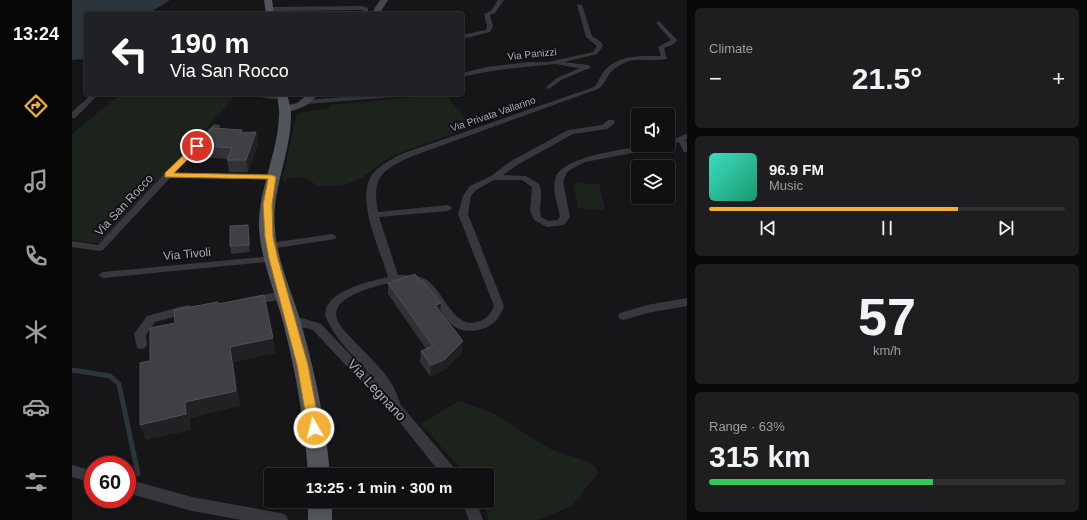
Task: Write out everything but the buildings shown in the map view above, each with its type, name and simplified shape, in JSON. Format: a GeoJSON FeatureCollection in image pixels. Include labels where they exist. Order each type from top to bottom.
{"type":"FeatureCollection","features":[{"type":"Feature","properties":{"kind":"main road"},"geometry":{"type":"LineString","coordinates":[[377,12],[384,0]]}},
{"type":"Feature","properties":{"kind":"main road"},"geometry":{"type":"LineString","coordinates":[[283,100],[297,107],[310,98]]}},
{"type":"Feature","properties":{"kind":"main road"},"geometry":{"type":"LineString","coordinates":[[283,100],[285,118],[282,142],[272,177],[268,205],[268,229],[272,252],[303,365],[312,416],[317,468]]}},
{"type":"Feature","properties":{"kind":"street"},"geometry":{"type":"LineString","coordinates":[[464,37],[488,31],[490,26],[487,14],[493,12],[501,0]]}},
{"type":"Feature","properties":{"kind":"street","name":"Via Panizzi"},"geometry":{"type":"LineString","coordinates":[[464,75],[487,69],[528,64],[548,64],[591,55],[600,48],[599,43],[589,37],[579,5]]}},
{"type":"Feature","properties":{"kind":"street"},"geometry":{"type":"LineString","coordinates":[[269,6],[365,8],[365,12]]}},
{"type":"Feature","properties":{"kind":"street","name":"Via Privata Vallarino"},"geometry":{"type":"LineString","coordinates":[[394,279],[374,215],[371,193],[373,178],[382,169],[399,159],[435,144],[591,90],[600,85],[607,72],[623,60],[633,58],[665,58],[661,47],[672,43],[674,40],[659,23]]}},
{"type":"Feature","properties":{"kind":"street"},"geometry":{"type":"LineString","coordinates":[[549,87],[559,79],[588,67],[566,65],[558,62]]}},
{"type":"Feature","properties":{"kind":"street"},"geometry":{"type":"LineString","coordinates":[[72,116],[94,96]]}},
{"type":"Feature","properties":{"kind":"street"},"geometry":{"type":"LineString","coordinates":[[264,96],[283,100]]}},
{"type":"Feature","properties":{"kind":"street"},"geometry":{"type":"LineString","coordinates":[[310,98],[359,96]]}},
{"type":"Feature","properties":{"kind":"street"},"geometry":{"type":"LineString","coordinates":[[394,405],[395,399],[389,388],[342,337],[332,322],[332,305],[349,293],[369,285],[394,279],[406,278],[421,281],[428,286],[456,322],[464,326],[481,326],[491,320],[497,314],[499,306],[497,296],[484,268],[463,214],[467,196],[473,188],[492,178],[514,163],[571,132],[604,127],[611,122]]}},
{"type":"Feature","properties":{"kind":"street","name":"Via San Rocco"},"geometry":{"type":"LineString","coordinates":[[72,244],[100,248],[168,175],[217,126]]}},
{"type":"Feature","properties":{"kind":"street"},"geometry":{"type":"LineString","coordinates":[[684,138],[687,150]]}},
{"type":"Feature","properties":{"kind":"street"},"geometry":{"type":"LineString","coordinates":[[492,178],[515,177],[530,181],[536,186],[537,192],[535,210],[537,218],[541,222],[554,224],[561,223],[565,217],[559,186],[559,178],[564,169],[571,164],[583,160],[631,151]]}},
{"type":"Feature","properties":{"kind":"street","name":"Via San Rocco"},"geometry":{"type":"LineString","coordinates":[[168,175],[272,177]]}},
{"type":"Feature","properties":{"kind":"street"},"geometry":{"type":"LineString","coordinates":[[374,215],[448,208]]}},
{"type":"Feature","properties":{"kind":"street","name":"Via Tivoli"},"geometry":{"type":"LineString","coordinates":[[103,275],[272,252],[332,237]]}},
{"type":"Feature","properties":{"kind":"street"},"geometry":{"type":"LineString","coordinates":[[244,302],[284,295]]}},
{"type":"Feature","properties":{"kind":"street"},"geometry":{"type":"LineString","coordinates":[[624,316],[648,309],[687,302]]}},
{"type":"Feature","properties":{"kind":"street"},"geometry":{"type":"LineString","coordinates":[[141,345],[140,334],[150,319],[181,310],[195,308]]}},
{"type":"Feature","properties":{"kind":"street","name":"Via Legnano"},"geometry":{"type":"LineString","coordinates":[[292,322],[302,322],[317,327],[385,399],[394,405],[445,468]]}},
{"type":"Feature","properties":{"kind":"street"},"geometry":{"type":"LineString","coordinates":[[72,471],[84,474]]}},
{"type":"Feature","properties":{"kind":"street"},"geometry":{"type":"LineString","coordinates":[[136,488],[192,504],[280,520]]}},
{"type":"Feature","properties":{"kind":"street"},"geometry":{"type":"LineString","coordinates":[[472,508],[476,520]]}},
{"type":"Feature","properties":{"kind":"shaded area"},"geometry":{"type":"Polygon","coordinates":[[[72,0],[170,0],[151,12],[84,12],[84,59],[72,60],[72,0]]]}},
{"type":"Feature","properties":{"kind":"shaded area"},"geometry":{"type":"Polygon","coordinates":[[[119,96],[235,96],[101,244],[72,240],[72,134],[119,96]]]}},
{"type":"Feature","properties":{"kind":"shaded area"},"geometry":{"type":"Polygon","coordinates":[[[424,96],[447,96],[470,124],[468,127],[470,128],[396,154],[353,182],[335,186],[315,186],[315,184],[302,177],[287,179],[286,182],[282,181],[296,116],[298,113],[330,108],[329,105],[424,96]]]}},
{"type":"Feature","properties":{"kind":"shaded area"},"geometry":{"type":"Polygon","coordinates":[[[573,183],[599,184],[605,210],[578,208],[573,183]]]}},
{"type":"Feature","properties":{"kind":"shaded area"},"geometry":{"type":"Polygon","coordinates":[[[459,401],[493,413],[550,449],[586,461],[596,467],[598,473],[572,506],[537,520],[489,520],[485,508],[494,508],[494,468],[460,468],[421,424],[459,401]]]}},
{"type":"Feature","properties":{"kind":"waterway"},"geometry":{"type":"LineString","coordinates":[[72,370],[110,376],[119,384],[138,474]]}},
{"type":"Feature","properties":{"kind":"route"},"geometry":{"type":"LineString","coordinates":[[197,146],[168,175],[272,177],[268,205],[269,237],[273,259],[282,286],[303,365],[314,428]]}}]}
